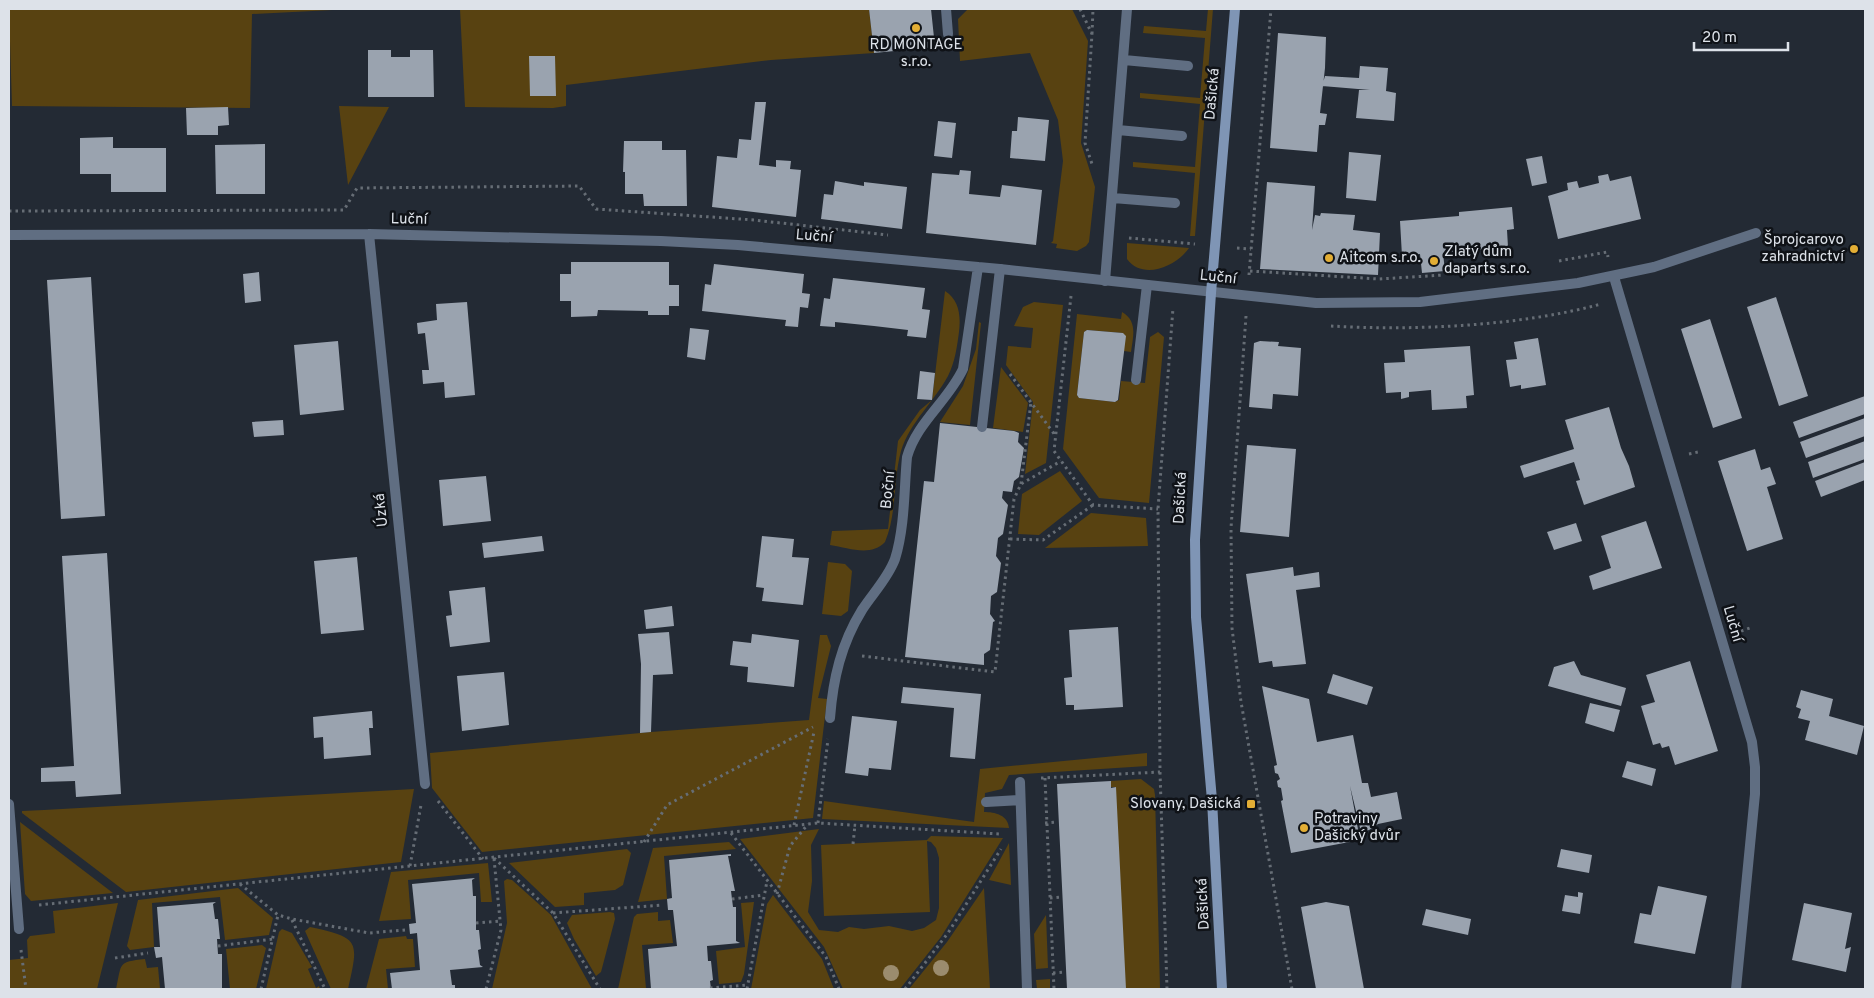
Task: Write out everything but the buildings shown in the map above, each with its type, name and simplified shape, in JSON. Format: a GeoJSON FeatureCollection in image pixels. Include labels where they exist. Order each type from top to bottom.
{"type":"FeatureCollection","features":[{"type":"Feature","properties":{"kind":"main road","name":"Dašická"},"geometry":{"type":"LineString","coordinates":[[1222,989],[1217,866],[1196,617],[1195,578],[1198,468],[1235,9]]}},
{"type":"Feature","properties":{"kind":"street"},"geometry":{"type":"LineString","coordinates":[[946,9],[948,34]]}},
{"type":"Feature","properties":{"kind":"street"},"geometry":{"type":"LineString","coordinates":[[1105,281],[1127,9]]}},
{"type":"Feature","properties":{"kind":"street"},"geometry":{"type":"LineString","coordinates":[[1124,60],[1188,66]]}},
{"type":"Feature","properties":{"kind":"street"},"geometry":{"type":"LineString","coordinates":[[1118,130],[1182,136]]}},
{"type":"Feature","properties":{"kind":"street"},"geometry":{"type":"LineString","coordinates":[[1113,198],[1176,203]]}},
{"type":"Feature","properties":{"kind":"street","name":"Luční"},"geometry":{"type":"LineString","coordinates":[[9,235],[370,234],[690,243],[1000,269],[1316,303],[1420,302],[1578,284],[1654,267],[1756,233]]}},
{"type":"Feature","properties":{"kind":"street","name":"Úzká"},"geometry":{"type":"LineString","coordinates":[[370,234],[425,784]]}},
{"type":"Feature","properties":{"kind":"street","name":"Boční"},"geometry":{"type":"LineString","coordinates":[[830,718],[833,682],[841,654],[862,611],[894,560],[898,546],[907,457],[911,443],[920,428],[958,380],[963,369],[978,267]]}},
{"type":"Feature","properties":{"kind":"street"},"geometry":{"type":"LineString","coordinates":[[982,427],[1000,269]]}},
{"type":"Feature","properties":{"kind":"street","name":"Luční"},"geometry":{"type":"LineString","coordinates":[[1614,277],[1752,742],[1755,767],[1755,794],[1736,989]]}},
{"type":"Feature","properties":{"kind":"street"},"geometry":{"type":"LineString","coordinates":[[1136,380],[1147,285]]}},
{"type":"Feature","properties":{"kind":"street"},"geometry":{"type":"LineString","coordinates":[[1020,782],[1027,989]]}},
{"type":"Feature","properties":{"kind":"street"},"geometry":{"type":"LineString","coordinates":[[986,802],[1020,800]]}},
{"type":"Feature","properties":{"kind":"street"},"geometry":{"type":"LineString","coordinates":[[9,804],[19,929]]}},
{"type":"Feature","properties":{"kind":"path"},"geometry":{"type":"LineString","coordinates":[[1080,9],[1092,34]]}},
{"type":"Feature","properties":{"kind":"path"},"geometry":{"type":"LineString","coordinates":[[1093,9],[1085,143],[1094,168]]}},
{"type":"Feature","properties":{"kind":"path"},"geometry":{"type":"LineString","coordinates":[[1271,9],[1231,528],[1232,628],[1240,694],[1292,989]]}},
{"type":"Feature","properties":{"kind":"path"},"geometry":{"type":"LineString","coordinates":[[9,211],[344,210],[357,188],[579,186],[596,209],[754,220],[890,235]]}},
{"type":"Feature","properties":{"kind":"path"},"geometry":{"type":"LineString","coordinates":[[1110,236],[1251,249]]}},
{"type":"Feature","properties":{"kind":"path"},"geometry":{"type":"LineString","coordinates":[[1556,262],[1607,252],[1614,277]]}},
{"type":"Feature","properties":{"kind":"path"},"geometry":{"type":"LineString","coordinates":[[1250,271],[1379,279],[1445,275]]}},
{"type":"Feature","properties":{"kind":"path"},"geometry":{"type":"LineString","coordinates":[[1073,277],[1054,451],[1093,505]]}},
{"type":"Feature","properties":{"kind":"path"},"geometry":{"type":"LineString","coordinates":[[1167,989],[1160,772],[1158,508],[1174,288]]}},
{"type":"Feature","properties":{"kind":"path"},"geometry":{"type":"LineString","coordinates":[[1008,372],[1055,435]]}},
{"type":"Feature","properties":{"kind":"path"},"geometry":{"type":"LineString","coordinates":[[841,654],[995,672],[1014,499],[1021,484],[1031,401]]}},
{"type":"Feature","properties":{"kind":"path"},"geometry":{"type":"LineString","coordinates":[[1021,484],[1062,461]]}},
{"type":"Feature","properties":{"kind":"path"},"geometry":{"type":"LineString","coordinates":[[1009,539],[1043,540],[1093,505],[1158,508]]}},
{"type":"Feature","properties":{"kind":"path"},"geometry":{"type":"LineString","coordinates":[[818,823],[830,718]]}},
{"type":"Feature","properties":{"kind":"path"},"geometry":{"type":"LineString","coordinates":[[644,842],[667,805],[815,726],[794,825]]}},
{"type":"Feature","properties":{"kind":"path"},"geometry":{"type":"LineString","coordinates":[[1036,778],[1160,772]]}},
{"type":"Feature","properties":{"kind":"path"},"geometry":{"type":"LineString","coordinates":[[1045,778],[1054,989]]}},
{"type":"Feature","properties":{"kind":"path"},"geometry":{"type":"LineString","coordinates":[[425,784],[483,859]]}},
{"type":"Feature","properties":{"kind":"path"},"geometry":{"type":"LineString","coordinates":[[410,866],[425,784]]}},
{"type":"Feature","properties":{"kind":"path"},"geometry":{"type":"LineString","coordinates":[[16,907],[818,823],[1021,834]]}},
{"type":"Feature","properties":{"kind":"path"},"geometry":{"type":"LineString","coordinates":[[777,894],[790,846],[809,824]]}},
{"type":"Feature","properties":{"kind":"path"},"geometry":{"type":"LineString","coordinates":[[853,844],[855,825]]}},
{"type":"Feature","properties":{"kind":"path"},"geometry":{"type":"LineString","coordinates":[[731,833],[826,957],[839,989]]}},
{"type":"Feature","properties":{"kind":"path"},"geometry":{"type":"LineString","coordinates":[[905,989],[948,933],[1010,834]]}},
{"type":"Feature","properties":{"kind":"path"},"geometry":{"type":"LineString","coordinates":[[494,858],[554,913],[600,989]]}},
{"type":"Feature","properties":{"kind":"path"},"geometry":{"type":"LineString","coordinates":[[486,989],[501,930],[494,858]]}},
{"type":"Feature","properties":{"kind":"path"},"geometry":{"type":"LineString","coordinates":[[710,988],[747,987],[767,880]]}},
{"type":"Feature","properties":{"kind":"path"},"geometry":{"type":"LineString","coordinates":[[240,884],[278,915],[292,919],[369,933],[406,930]]}},
{"type":"Feature","properties":{"kind":"path"},"geometry":{"type":"LineString","coordinates":[[732,899],[764,895]]}},
{"type":"Feature","properties":{"kind":"path"},"geometry":{"type":"LineString","coordinates":[[1050,898],[1061,897]]}},
{"type":"Feature","properties":{"kind":"path"},"geometry":{"type":"LineString","coordinates":[[554,913],[662,905]]}},
{"type":"Feature","properties":{"kind":"path"},"geometry":{"type":"LineString","coordinates":[[261,989],[278,915]]}},
{"type":"Feature","properties":{"kind":"path"},"geometry":{"type":"LineString","coordinates":[[292,919],[325,989]]}},
{"type":"Feature","properties":{"kind":"path"},"geometry":{"type":"LineString","coordinates":[[476,923],[500,921]]}},
{"type":"Feature","properties":{"kind":"path"},"geometry":{"type":"LineString","coordinates":[[19,929],[26,989]]}},
{"type":"Feature","properties":{"kind":"path"},"geometry":{"type":"LineString","coordinates":[[218,946],[272,939]]}},
{"type":"Feature","properties":{"kind":"path"},"geometry":{"type":"LineString","coordinates":[[116,958],[148,953]]}},
{"type":"Feature","properties":{"kind":"shaded area"},"geometry":{"type":"Polygon","coordinates":[[[9,9],[352,9],[252,14],[250,108],[12,106],[9,9]]]}},
{"type":"Feature","properties":{"kind":"shaded area"},"geometry":{"type":"Polygon","coordinates":[[[460,9],[869,9],[874,53],[771,60],[566,85],[566,106],[553,108],[465,107],[460,9]]]}},
{"type":"Feature","properties":{"kind":"shaded area"},"geometry":{"type":"Polygon","coordinates":[[[968,9],[1072,9],[1088,41],[1081,143],[1095,187],[1089,242],[1077,251],[1056,248],[1057,244],[1051,243],[1053,241],[1063,161],[1058,120],[1030,53],[960,61],[958,19],[968,9]]]}},
{"type":"Feature","properties":{"kind":"shaded area"},"geometry":{"type":"Polygon","coordinates":[[[1208,9],[1213,9],[1195,236],[1190,236],[1195,173],[1133,167],[1133,162],[1195,167],[1200,104],[1140,98],[1140,93],[1200,98],[1205,38],[1143,33],[1144,26],[1206,31],[1208,9]]]}},
{"type":"Feature","properties":{"kind":"shaded area"},"geometry":{"type":"Polygon","coordinates":[[[339,106],[389,107],[348,185],[339,106]]]}},
{"type":"Feature","properties":{"kind":"shaded area"},"geometry":{"type":"Polygon","coordinates":[[[1127,243],[1189,248],[1184,255],[1168,265],[1160,269],[1150,270],[1134,266],[1127,259],[1127,243]]]}},
{"type":"Feature","properties":{"kind":"shaded area"},"geometry":{"type":"Polygon","coordinates":[[[945,291],[950,295],[958,308],[959,332],[950,371],[932,400],[945,291]]]}},
{"type":"Feature","properties":{"kind":"shaded area"},"geometry":{"type":"Polygon","coordinates":[[[1034,302],[1063,305],[1046,463],[1025,474],[1033,402],[1006,365],[1008,346],[1031,348],[1033,328],[1014,326],[1023,307],[1034,302]]]}},
{"type":"Feature","properties":{"kind":"shaded area"},"geometry":{"type":"Polygon","coordinates":[[[1122,312],[1127,316],[1132,325],[1131,352],[1124,351],[1123,333],[1087,330],[1084,332],[1077,395],[1079,398],[1115,402],[1119,400],[1121,381],[1145,383],[1150,337],[1158,332],[1164,337],[1149,503],[1099,498],[1063,449],[1077,314],[1121,319],[1122,312]]]}},
{"type":"Feature","properties":{"kind":"shaded area"},"geometry":{"type":"Polygon","coordinates":[[[979,322],[981,323],[970,425],[940,422],[963,386],[976,349],[979,322]]]}},
{"type":"Feature","properties":{"kind":"shaded area"},"geometry":{"type":"Polygon","coordinates":[[[1001,367],[1028,403],[1023,432],[993,428],[1001,367]]]}},
{"type":"Feature","properties":{"kind":"shaded area"},"geometry":{"type":"Polygon","coordinates":[[[932,400],[916,421],[901,451],[893,509],[885,542],[879,547],[866,550],[830,545],[832,531],[888,529],[898,441],[920,410],[932,400]]]}},
{"type":"Feature","properties":{"kind":"shaded area"},"geometry":{"type":"Polygon","coordinates":[[[1060,471],[1082,501],[1039,535],[1018,534],[1022,494],[1060,471]]]}},
{"type":"Feature","properties":{"kind":"shaded area"},"geometry":{"type":"Polygon","coordinates":[[[1091,513],[1146,518],[1148,546],[1045,548],[1091,513]]]}},
{"type":"Feature","properties":{"kind":"shaded area"},"geometry":{"type":"Polygon","coordinates":[[[828,562],[845,564],[852,571],[848,611],[841,616],[822,614],[828,562]]]}},
{"type":"Feature","properties":{"kind":"shaded area"},"geometry":{"type":"Polygon","coordinates":[[[820,635],[827,635],[831,646],[818,698],[827,699],[813,818],[482,852],[432,788],[430,753],[651,732],[809,720],[820,635]]]}},
{"type":"Feature","properties":{"kind":"shaded area"},"geometry":{"type":"Polygon","coordinates":[[[1147,753],[1147,766],[1009,775],[1002,789],[985,793],[984,812],[1004,817],[1009,828],[822,819],[824,801],[974,822],[980,769],[1147,753]]]}},
{"type":"Feature","properties":{"kind":"shaded area"},"geometry":{"type":"Polygon","coordinates":[[[1141,779],[1154,789],[1155,795],[1160,989],[1125,989],[1115,787],[1110,787],[1110,781],[1141,779]]]}},
{"type":"Feature","properties":{"kind":"shaded area"},"geometry":{"type":"Polygon","coordinates":[[[414,789],[401,862],[126,892],[22,813],[22,811],[414,789]]]}},
{"type":"Feature","properties":{"kind":"shaded area"},"geometry":{"type":"Polygon","coordinates":[[[20,822],[113,893],[31,901],[25,894],[20,822]]]}},
{"type":"Feature","properties":{"kind":"shaded area"},"geometry":{"type":"Polygon","coordinates":[[[819,829],[811,845],[812,881],[808,912],[819,930],[838,932],[849,927],[864,929],[889,926],[912,931],[924,928],[936,920],[939,908],[939,858],[936,848],[931,842],[927,841],[930,912],[824,916],[821,845],[927,840],[931,836],[1003,838],[941,937],[900,989],[843,989],[824,947],[740,839],[819,829]]]}},
{"type":"Feature","properties":{"kind":"shaded area"},"geometry":{"type":"Polygon","coordinates":[[[729,842],[736,849],[664,856],[667,899],[638,902],[653,848],[729,842]]]}},
{"type":"Feature","properties":{"kind":"shaded area"},"geometry":{"type":"Polygon","coordinates":[[[1009,843],[1011,885],[989,880],[1009,843]]]}},
{"type":"Feature","properties":{"kind":"shaded area"},"geometry":{"type":"Polygon","coordinates":[[[627,849],[631,853],[623,885],[615,890],[584,893],[584,905],[555,907],[509,863],[627,849]]]}},
{"type":"Feature","properties":{"kind":"shaded area"},"geometry":{"type":"Polygon","coordinates":[[[488,863],[492,902],[481,902],[479,873],[408,880],[411,919],[379,921],[391,872],[488,863]]]}},
{"type":"Feature","properties":{"kind":"shaded area"},"geometry":{"type":"Polygon","coordinates":[[[507,879],[512,880],[551,915],[592,989],[492,989],[507,923],[504,881],[507,879]]]}},
{"type":"Feature","properties":{"kind":"shaded area"},"geometry":{"type":"Polygon","coordinates":[[[238,888],[273,918],[269,935],[225,940],[220,897],[152,903],[154,947],[130,950],[127,946],[138,900],[238,888]]]}},
{"type":"Feature","properties":{"kind":"shaded area"},"geometry":{"type":"Polygon","coordinates":[[[984,888],[990,989],[909,989],[947,942],[984,888]]]}},
{"type":"Feature","properties":{"kind":"shaded area"},"geometry":{"type":"Polygon","coordinates":[[[773,895],[822,959],[834,989],[751,989],[767,904],[773,895]]]}},
{"type":"Feature","properties":{"kind":"shaded area"},"geometry":{"type":"Polygon","coordinates":[[[754,902],[744,974],[741,982],[719,984],[716,951],[745,947],[741,903],[754,902]]]}},
{"type":"Feature","properties":{"kind":"shaded area"},"geometry":{"type":"Polygon","coordinates":[[[118,903],[97,989],[9,989],[9,960],[28,958],[27,940],[30,936],[55,933],[53,911],[118,903]]]}},
{"type":"Feature","properties":{"kind":"shaded area"},"geometry":{"type":"Polygon","coordinates":[[[658,912],[658,921],[670,920],[673,943],[642,945],[646,988],[618,989],[634,917],[637,914],[658,912]]]}},
{"type":"Feature","properties":{"kind":"shaded area"},"geometry":{"type":"Polygon","coordinates":[[[614,913],[615,919],[601,972],[596,976],[574,939],[567,923],[572,915],[614,913]]]}},
{"type":"Feature","properties":{"kind":"shaded area"},"geometry":{"type":"Polygon","coordinates":[[[1046,915],[1048,968],[1036,969],[1034,934],[1046,915]]]}},
{"type":"Feature","properties":{"kind":"shaded area"},"geometry":{"type":"Polygon","coordinates":[[[310,927],[339,934],[352,944],[354,960],[348,989],[331,989],[305,931],[310,927]]]}},
{"type":"Feature","properties":{"kind":"shaded area"},"geometry":{"type":"Polygon","coordinates":[[[282,929],[292,933],[312,967],[308,969],[316,988],[319,986],[320,989],[266,989],[279,932],[282,929]]]}},
{"type":"Feature","properties":{"kind":"shaded area"},"geometry":{"type":"Polygon","coordinates":[[[406,936],[407,939],[413,939],[415,967],[386,969],[388,989],[366,989],[379,939],[406,936]]]}},
{"type":"Feature","properties":{"kind":"shaded area"},"geometry":{"type":"Polygon","coordinates":[[[262,945],[266,948],[256,989],[230,989],[226,949],[262,945]]]}},
{"type":"Feature","properties":{"kind":"shaded area"},"geometry":{"type":"Polygon","coordinates":[[[145,959],[147,968],[158,967],[160,989],[116,989],[122,965],[130,961],[145,959]]]}},
{"type":"Feature","properties":{"kind":"shaded area"},"geometry":{"type":"Polygon","coordinates":[[[1050,979],[1050,989],[1037,989],[1036,980],[1050,979]]]}},
{"type":"Feature","properties":{"kind":"place","name":"RD MONTAGE s.r.o."},"geometry":{"type":"Point","coordinates":[916,28]}},
{"type":"Feature","properties":{"kind":"place","name":"Šprojcarovo zahradnictví"},"geometry":{"type":"Point","coordinates":[1854,249]}},
{"type":"Feature","properties":{"kind":"place","name":"Aitcom s.r.o."},"geometry":{"type":"Point","coordinates":[1329,258]}},
{"type":"Feature","properties":{"kind":"place","name":"Zlatý dům daparts s.r.o."},"geometry":{"type":"Point","coordinates":[1434,261]}},
{"type":"Feature","properties":{"kind":"place","name":"Slovany, Dašická"},"geometry":{"type":"Point","coordinates":[1251,804]}},
{"type":"Feature","properties":{"kind":"place","name":"Potraviny Dašický dvůr"},"geometry":{"type":"Point","coordinates":[1304,828]}}]}
